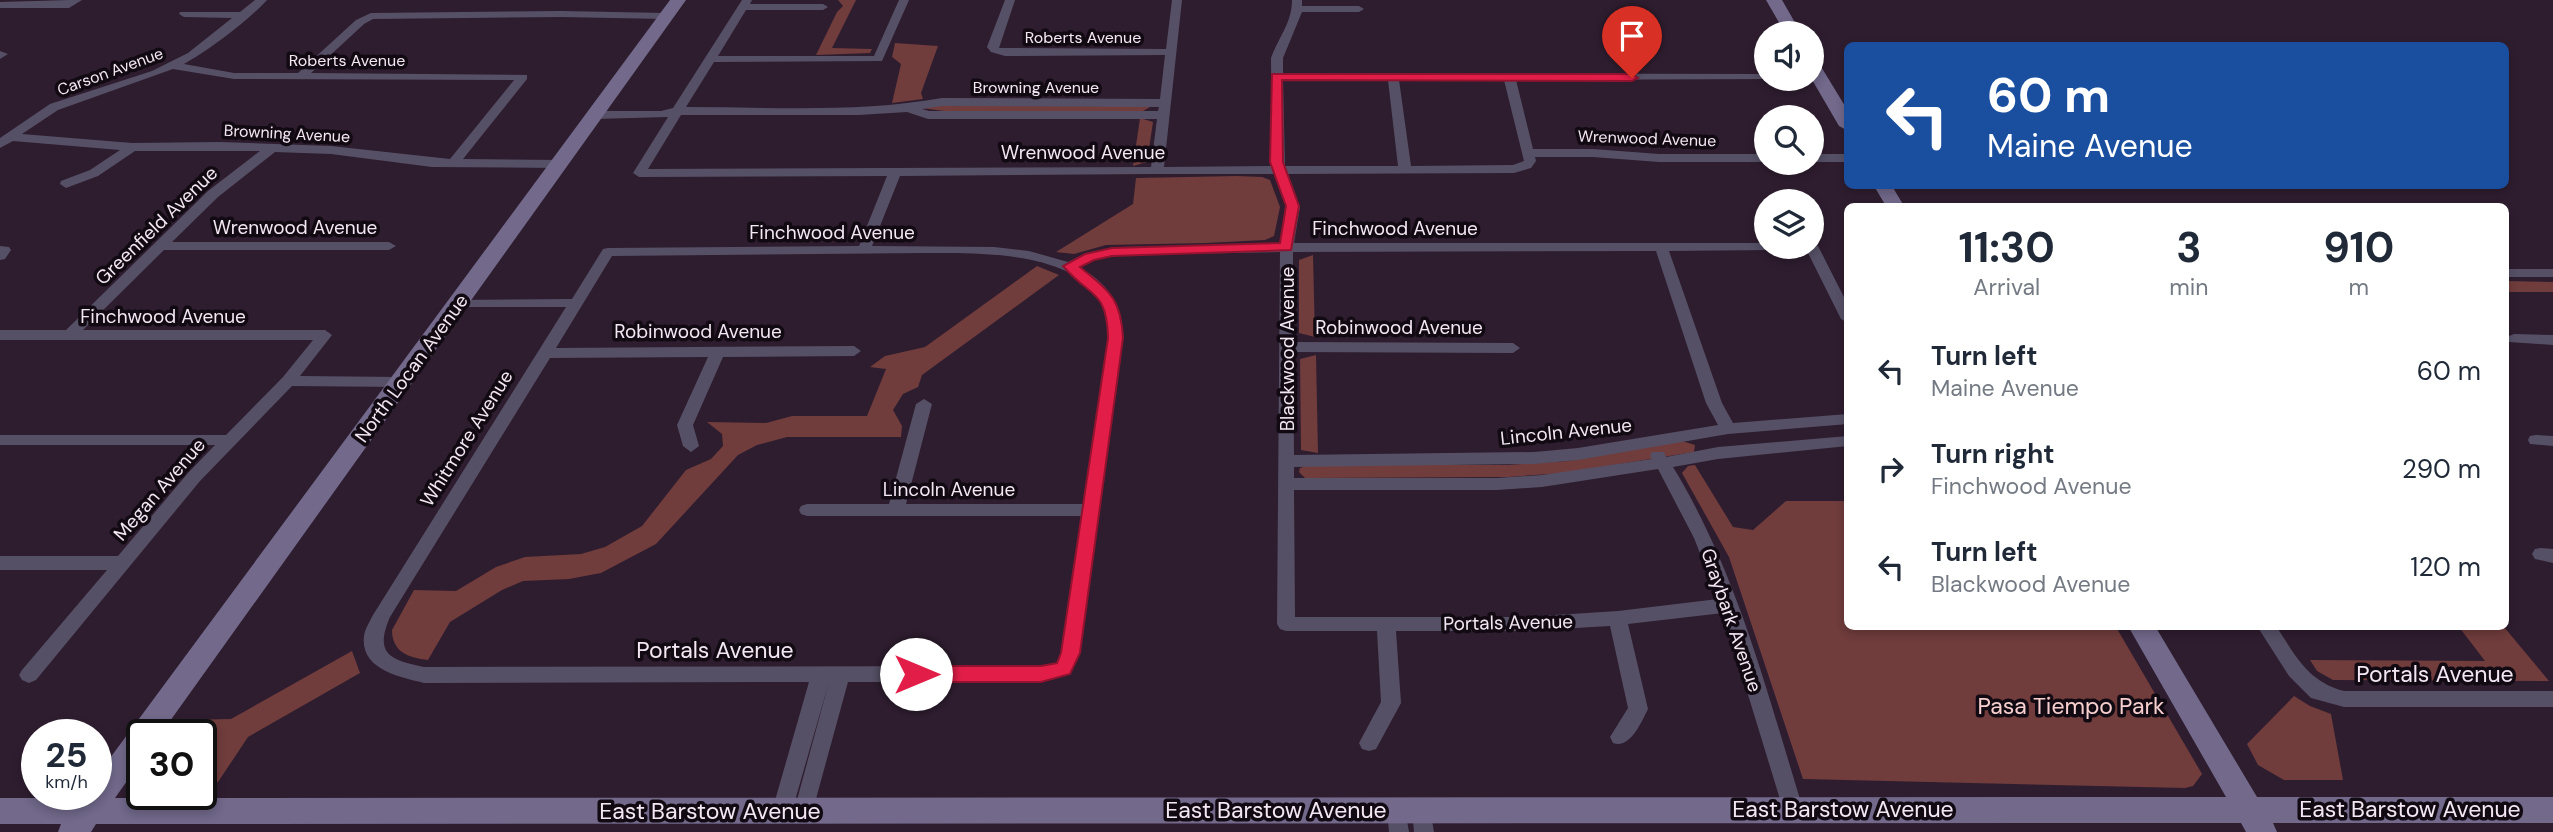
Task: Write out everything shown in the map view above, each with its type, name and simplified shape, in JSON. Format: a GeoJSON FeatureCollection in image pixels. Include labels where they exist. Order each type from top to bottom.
{"type":"FeatureCollection","features":[{"type":"Feature","properties":{"kind":"street","name":"Carson Avenue"},"geometry":{"type":"LineString","coordinates":[[0,144],[54,107],[99,84],[172,65],[209,44],[262,0]]}},
{"type":"Feature","properties":{"kind":"street"},"geometry":{"type":"LineString","coordinates":[[578,14],[590,0]]}},
{"type":"Feature","properties":{"kind":"street"},"geometry":{"type":"LineString","coordinates":[[710,59],[878,59],[904,0]]}},
{"type":"Feature","properties":{"kind":"street","name":"Roberts Avenue"},"geometry":{"type":"LineString","coordinates":[[1010,0],[993,47],[995,50],[1005,53],[1170,52]]}},
{"type":"Feature","properties":{"kind":"street"},"geometry":{"type":"LineString","coordinates":[[1157,172],[1177,0]]}},
{"type":"Feature","properties":{"kind":"street"},"geometry":{"type":"LineString","coordinates":[[1773,0],[1786,21]]}},
{"type":"Feature","properties":{"kind":"street"},"geometry":{"type":"LineString","coordinates":[[0,5],[73,3]]}},
{"type":"Feature","properties":{"kind":"street"},"geometry":{"type":"LineString","coordinates":[[677,111],[745,3],[823,7]]}},
{"type":"Feature","properties":{"kind":"street"},"geometry":{"type":"LineString","coordinates":[[1298,5],[1359,9]]}},
{"type":"Feature","properties":{"kind":"street","name":"Blackwood Avenue"},"geometry":{"type":"LineString","coordinates":[[1286,624],[1286,247],[1293,206],[1276,156],[1276,76],[1279,50],[1297,17],[1298,5]]}},
{"type":"Feature","properties":{"kind":"street"},"geometry":{"type":"LineString","coordinates":[[302,75],[360,22],[371,16],[578,14],[672,8]]}},
{"type":"Feature","properties":{"kind":"street","name":"North Locan Avenue"},"geometry":{"type":"LineString","coordinates":[[155,719],[672,8]]}},
{"type":"Feature","properties":{"kind":"street"},"geometry":{"type":"LineString","coordinates":[[184,15],[245,15]]}},
{"type":"Feature","properties":{"kind":"street","name":"Roberts Avenue"},"geometry":{"type":"LineString","coordinates":[[172,65],[234,76],[523,77],[453,164]]}},
{"type":"Feature","properties":{"kind":"street"},"geometry":{"type":"LineString","coordinates":[[1509,75],[1527,159]]}},
{"type":"Feature","properties":{"kind":"street"},"geometry":{"type":"LineString","coordinates":[[1276,76],[1754,77]]}},
{"type":"Feature","properties":{"kind":"street"},"geometry":{"type":"LineString","coordinates":[[1393,76],[1405,169]]}},
{"type":"Feature","properties":{"kind":"street"},"geometry":{"type":"LineString","coordinates":[[1824,88],[1844,120]]}},
{"type":"Feature","properties":{"kind":"street","name":"Browning Avenue"},"geometry":{"type":"LineString","coordinates":[[597,111],[661,115],[677,111],[908,108],[928,115],[1164,109]]}},
{"type":"Feature","properties":{"kind":"street","name":"Wrenwood Avenue"},"geometry":{"type":"LineString","coordinates":[[677,111],[639,173],[1514,169],[1527,159],[1593,153],[1659,159],[1754,158]]}},
{"type":"Feature","properties":{"kind":"street","name":"Browning Avenue"},"geometry":{"type":"LineString","coordinates":[[12,137],[132,148],[331,150],[453,164],[559,164]]}},
{"type":"Feature","properties":{"kind":"street"},"geometry":{"type":"LineString","coordinates":[[66,184],[94,173],[132,148]]}},
{"type":"Feature","properties":{"kind":"street","name":"Greenfield Avenue"},"geometry":{"type":"LineString","coordinates":[[70,335],[213,194],[273,148]]}},
{"type":"Feature","properties":{"kind":"street"},"geometry":{"type":"LineString","coordinates":[[1824,158],[1844,158]]}},
{"type":"Feature","properties":{"kind":"street"},"geometry":{"type":"LineString","coordinates":[[864,250],[895,172]]}},
{"type":"Feature","properties":{"kind":"street","name":"Wrenwood Avenue"},"geometry":{"type":"LineString","coordinates":[[159,246],[389,246]]}},
{"type":"Feature","properties":{"kind":"street","name":"Finchwood Avenue"},"geometry":{"type":"LineString","coordinates":[[608,252],[997,252],[1041,257],[1070,266],[1090,257],[1112,252],[1286,247],[1754,247]]}},
{"type":"Feature","properties":{"kind":"street"},"geometry":{"type":"LineString","coordinates":[[1661,247],[1714,403],[1728,429]]}},
{"type":"Feature","properties":{"kind":"street","name":"Whitmore Avenue"},"geometry":{"type":"LineString","coordinates":[[374,651],[373,635],[382,615],[608,252]]}},
{"type":"Feature","properties":{"kind":"street"},"geometry":{"type":"LineString","coordinates":[[1818,259],[1844,311]]}},
{"type":"Feature","properties":{"kind":"street"},"geometry":{"type":"LineString","coordinates":[[1070,266],[1107,297],[1115,317],[1115,338],[1090,510]]}},
{"type":"Feature","properties":{"kind":"street"},"geometry":{"type":"LineString","coordinates":[[2509,273],[2553,273]]}},
{"type":"Feature","properties":{"kind":"street"},"geometry":{"type":"LineString","coordinates":[[461,299],[578,299]]}},
{"type":"Feature","properties":{"kind":"street","name":"Finchwood Avenue"},"geometry":{"type":"LineString","coordinates":[[0,335],[325,335]]}},
{"type":"Feature","properties":{"kind":"street","name":"Megan Avenue"},"geometry":{"type":"LineString","coordinates":[[29,675],[229,440],[288,381],[325,335]]}},
{"type":"Feature","properties":{"kind":"street"},"geometry":{"type":"LineString","coordinates":[[2514,339],[2553,340]]}},
{"type":"Feature","properties":{"kind":"street","name":"Robinwood Avenue"},"geometry":{"type":"LineString","coordinates":[[1285,347],[1513,348]]}},
{"type":"Feature","properties":{"kind":"street","name":"Robinwood Avenue"},"geometry":{"type":"LineString","coordinates":[[543,353],[854,351]]}},
{"type":"Feature","properties":{"kind":"street"},"geometry":{"type":"LineString","coordinates":[[691,446],[685,425],[718,352]]}},
{"type":"Feature","properties":{"kind":"street"},"geometry":{"type":"LineString","coordinates":[[288,381],[400,382]]}},
{"type":"Feature","properties":{"kind":"street"},"geometry":{"type":"LineString","coordinates":[[896,510],[924,404]]}},
{"type":"Feature","properties":{"kind":"street","name":"Lincoln Avenue"},"geometry":{"type":"LineString","coordinates":[[1288,461],[1534,458],[1578,454],[1728,429],[1844,419]]}},
{"type":"Feature","properties":{"kind":"street"},"geometry":{"type":"LineString","coordinates":[[0,440],[229,440]]}},
{"type":"Feature","properties":{"kind":"street"},"geometry":{"type":"LineString","coordinates":[[1288,484],[1519,482],[1576,478],[1759,448],[1844,441]]}},
{"type":"Feature","properties":{"kind":"street","name":"Graybark Avenue"},"geometry":{"type":"LineString","coordinates":[[1648,442],[1702,534],[1729,605],[1793,809]]}},
{"type":"Feature","properties":{"kind":"street","name":"Lincoln Avenue"},"geometry":{"type":"LineString","coordinates":[[807,510],[1090,510]]}},
{"type":"Feature","properties":{"kind":"street","name":"Portals Avenue"},"geometry":{"type":"LineString","coordinates":[[374,651],[392,668],[424,674],[1041,674],[1063,669],[1071,653],[1090,510]]}},
{"type":"Feature","properties":{"kind":"street"},"geometry":{"type":"LineString","coordinates":[[0,563],[123,563]]}},
{"type":"Feature","properties":{"kind":"street","name":"Portals Avenue"},"geometry":{"type":"LineString","coordinates":[[1286,624],[1522,624],[1618,618],[1729,605]]}},
{"type":"Feature","properties":{"kind":"street"},"geometry":{"type":"LineString","coordinates":[[1618,618],[1638,709],[1620,737]]}},
{"type":"Feature","properties":{"kind":"street"},"geometry":{"type":"LineString","coordinates":[[1369,744],[1391,703],[1386,624]]}},
{"type":"Feature","properties":{"kind":"street"},"geometry":{"type":"LineString","coordinates":[[2143,630],[2255,820]]}},
{"type":"Feature","properties":{"kind":"street","name":"Portals Avenue"},"geometry":{"type":"LineString","coordinates":[[2269,630],[2296,671],[2318,692],[2344,699],[2553,699]]}},
{"type":"Feature","properties":{"kind":"street"},"geometry":{"type":"LineString","coordinates":[[793,811],[831,674]]}},
{"type":"Feature","properties":{"kind":"street","name":"North Locan Avenue"},"geometry":{"type":"LineString","coordinates":[[80,822],[126,759]]}},
{"type":"Feature","properties":{"kind":"street","name":"East Barstow Avenue"},"geometry":{"type":"LineString","coordinates":[[0,811],[80,822],[793,811],[1411,821],[1793,809],[2255,820],[2553,810]]}},
{"type":"Feature","properties":{"kind":"green space"},"geometry":{"type":"Polygon","coordinates":[[[838,0],[856,0],[832,48],[872,49],[870,53],[816,55],[837,12],[843,6],[838,0]]]}},
{"type":"Feature","properties":{"kind":"green space"},"geometry":{"type":"Polygon","coordinates":[[[895,43],[938,46],[921,93],[923,99],[892,103],[901,64],[892,57],[895,43]]]}},
{"type":"Feature","properties":{"kind":"green space"},"geometry":{"type":"Polygon","coordinates":[[[933,105],[1150,107],[1143,111],[944,111],[921,108],[933,105]]]}},
{"type":"Feature","properties":{"kind":"green space"},"geometry":{"type":"Polygon","coordinates":[[[1140,118],[1153,122],[1147,162],[1133,166],[1140,118]]]}},
{"type":"Feature","properties":{"kind":"green space"},"geometry":{"type":"Polygon","coordinates":[[[1237,176],[1270,180],[1280,207],[1274,236],[1265,240],[1106,245],[1074,254],[1056,252],[1133,204],[1136,178],[1237,176]]]}},
{"type":"Feature","properties":{"kind":"green space"},"geometry":{"type":"Polygon","coordinates":[[[1313,255],[1315,337],[1299,333],[1299,260],[1313,255]]]}},
{"type":"Feature","properties":{"kind":"green space"},"geometry":{"type":"Polygon","coordinates":[[[1037,266],[1059,275],[922,375],[918,387],[903,394],[893,410],[902,426],[901,437],[787,437],[757,445],[738,455],[656,544],[601,573],[569,579],[523,581],[502,590],[450,622],[428,660],[414,658],[398,649],[395,644],[392,630],[414,590],[456,591],[496,567],[525,557],[581,554],[605,547],[642,526],[686,470],[711,459],[723,446],[722,434],[707,422],[766,423],[792,416],[867,416],[886,369],[870,367],[885,356],[925,347],[1037,266]]]}},
{"type":"Feature","properties":{"kind":"green space"},"geometry":{"type":"Polygon","coordinates":[[[2509,281],[2553,282],[2553,292],[2509,292],[2509,281]]]}},
{"type":"Feature","properties":{"kind":"green space"},"geometry":{"type":"Polygon","coordinates":[[[1316,355],[1318,453],[1301,450],[1300,359],[1316,355]]]}},
{"type":"Feature","properties":{"kind":"green space"},"geometry":{"type":"Polygon","coordinates":[[[1682,441],[1695,445],[1694,452],[1564,473],[1508,477],[1305,478],[1299,472],[1300,468],[1309,465],[1507,465],[1568,461],[1682,441]]]}},
{"type":"Feature","properties":{"kind":"green space","name":"Pasa Tiempo Park"},"geometry":{"type":"Polygon","coordinates":[[[1695,465],[1733,527],[1753,530],[1786,501],[1844,501],[1844,630],[2118,630],[2202,774],[2193,786],[2185,788],[1803,779],[1729,557],[1682,473],[1688,466],[1695,465]]]}},
{"type":"Feature","properties":{"kind":"green space"},"geometry":{"type":"Polygon","coordinates":[[[2461,630],[2506,630],[2549,681],[2333,680],[2317,671],[2310,660],[2485,661],[2461,630]]]}},
{"type":"Feature","properties":{"kind":"green space"},"geometry":{"type":"Polygon","coordinates":[[[352,651],[360,673],[248,737],[217,782],[217,719],[231,719],[352,651]]]}},
{"type":"Feature","properties":{"kind":"green space"},"geometry":{"type":"Polygon","coordinates":[[[2294,696],[2331,714],[2343,780],[2284,780],[2258,765],[2247,744],[2294,696]]]}},
{"type":"Feature","properties":{"kind":"route"},"geometry":{"type":"LineString","coordinates":[[916,674],[1041,674],[1063,669],[1071,653],[1115,338],[1115,317],[1107,297],[1070,266],[1090,257],[1123,251],[1211,251],[1286,247],[1293,206],[1277,162],[1276,76],[1509,75],[1632,78]]}}]}
